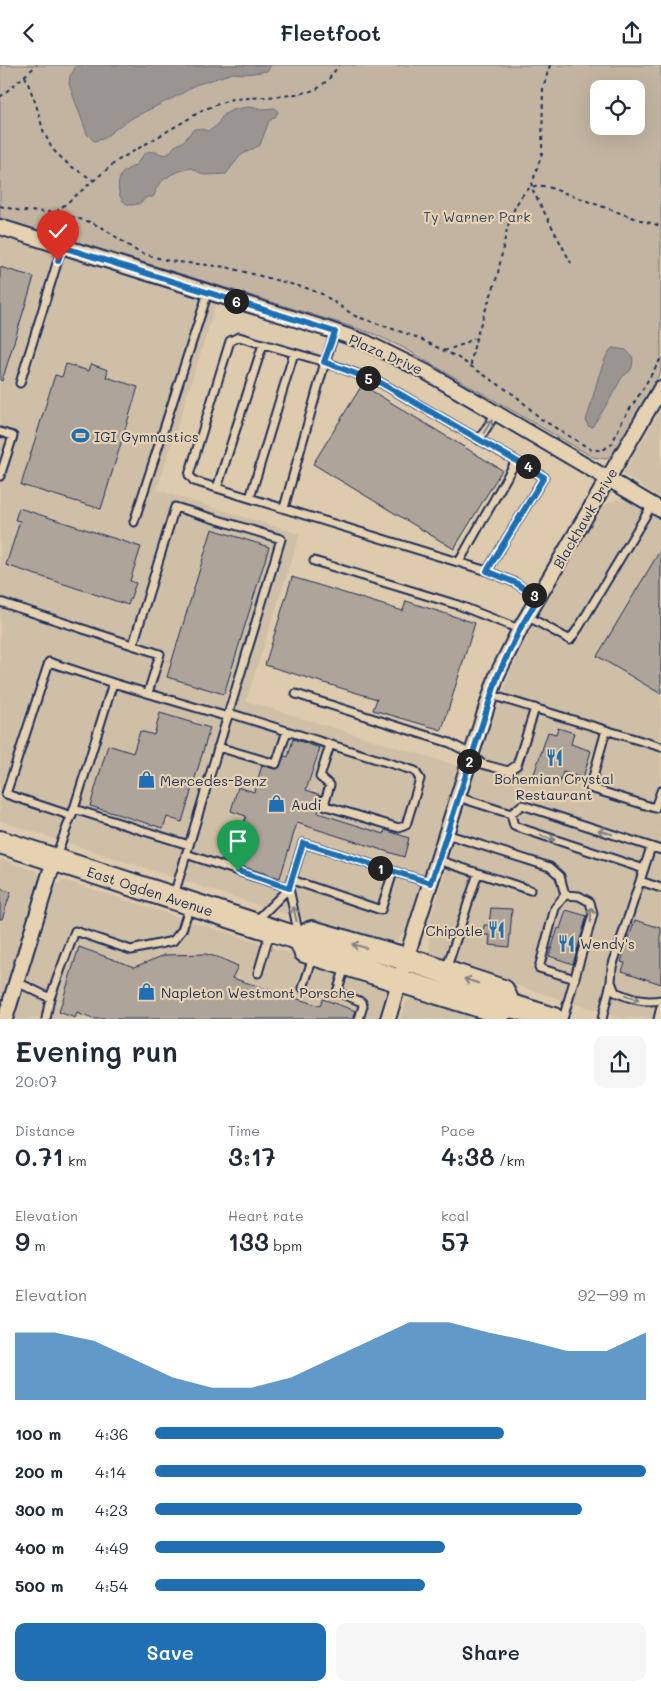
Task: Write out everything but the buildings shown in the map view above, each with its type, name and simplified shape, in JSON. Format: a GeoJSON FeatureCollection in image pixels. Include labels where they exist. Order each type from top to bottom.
{"type":"FeatureCollection","features":[{"type":"Feature","properties":{"kind":"main road","name":"East Ogden Avenue"},"geometry":{"type":"LineString","coordinates":[[0,842],[262,927],[346,964],[499,1012],[539,1016]]}},
{"type":"Feature","properties":{"kind":"main road","name":"East Ogden Avenue"},"geometry":{"type":"LineString","coordinates":[[307,946],[312,932],[446,972],[503,991],[506,1012]]}},
{"type":"Feature","properties":{"kind":"street","name":"Plaza Drive"},"geometry":{"type":"LineString","coordinates":[[0,227],[335,332],[395,356],[426,372],[656,507]]}},
{"type":"Feature","properties":{"kind":"street","name":"Blackhawk Drive"},"geometry":{"type":"LineString","coordinates":[[388,1019],[471,754],[501,667],[527,616],[661,389]]}},
{"type":"Feature","properties":{"kind":"street"},"geometry":{"type":"LineString","coordinates":[[5,1019],[54,860]]}},
{"type":"Feature","properties":{"kind":"lane"},"geometry":{"type":"LineString","coordinates":[[20,383],[62,247]]}},
{"type":"Feature","properties":{"kind":"lane"},"geometry":{"type":"LineString","coordinates":[[134,522],[208,292]]}},
{"type":"Feature","properties":{"kind":"lane"},"geometry":{"type":"LineString","coordinates":[[284,508],[324,362],[335,332]]}},
{"type":"Feature","properties":{"kind":"lane"},"geometry":{"type":"LineString","coordinates":[[487,571],[544,477],[381,383],[324,362],[239,337],[230,341],[189,475],[194,481],[487,571],[516,583],[538,598]]}},
{"type":"Feature","properties":{"kind":"lane"},"geometry":{"type":"LineString","coordinates":[[217,488],[263,344]]}},
{"type":"Feature","properties":{"kind":"lane"},"geometry":{"type":"LineString","coordinates":[[250,498],[294,353]]}},
{"type":"Feature","properties":{"kind":"lane"},"geometry":{"type":"LineString","coordinates":[[479,440],[496,413]]}},
{"type":"Feature","properties":{"kind":"lane"},"geometry":{"type":"LineString","coordinates":[[0,432],[13,436],[0,476]]}},
{"type":"Feature","properties":{"kind":"lane"},"geometry":{"type":"LineString","coordinates":[[459,562],[516,461]]}},
{"type":"Feature","properties":{"kind":"lane"},"geometry":{"type":"LineString","coordinates":[[46,1019],[50,998],[76,931],[131,950],[173,941],[182,930],[182,901],[186,854],[281,539],[175,507],[133,645]]}},
{"type":"Feature","properties":{"kind":"lane"},"geometry":{"type":"LineString","coordinates":[[527,616],[570,640],[656,507]]}},
{"type":"Feature","properties":{"kind":"lane"},"geometry":{"type":"LineString","coordinates":[[314,561],[458,605],[520,629]]}},
{"type":"Feature","properties":{"kind":"lane"},"geometry":{"type":"LineString","coordinates":[[0,602],[160,654],[148,693]]}},
{"type":"Feature","properties":{"kind":"lane"},"geometry":{"type":"LineString","coordinates":[[189,845],[6,794],[49,663],[113,683],[287,731],[415,771],[420,779],[406,825],[399,828],[326,806],[325,801],[330,785],[320,777],[330,745]]}},
{"type":"Feature","properties":{"kind":"lane"},"geometry":{"type":"LineString","coordinates":[[54,860],[73,813],[113,683]]}},
{"type":"Feature","properties":{"kind":"lane"},"geometry":{"type":"LineString","coordinates":[[296,694],[450,743],[471,754],[482,764],[508,771],[517,765],[535,708]]}},
{"type":"Feature","properties":{"kind":"lane"},"geometry":{"type":"LineString","coordinates":[[491,695],[661,747]]}},
{"type":"Feature","properties":{"kind":"lane"},"geometry":{"type":"LineString","coordinates":[[606,730],[590,788],[655,808],[661,791]]}},
{"type":"Feature","properties":{"kind":"lane"},"geometry":{"type":"LineString","coordinates":[[218,747],[276,764],[287,731]]}},
{"type":"Feature","properties":{"kind":"lane"},"geometry":{"type":"LineString","coordinates":[[458,797],[511,814]]}},
{"type":"Feature","properties":{"kind":"lane"},"geometry":{"type":"LineString","coordinates":[[511,814],[522,805],[661,850]]}},
{"type":"Feature","properties":{"kind":"lane"},"geometry":{"type":"LineString","coordinates":[[511,814],[514,826],[644,869]]}},
{"type":"Feature","properties":{"kind":"lane"},"geometry":{"type":"LineString","coordinates":[[446,834],[550,867],[560,876],[564,895],[555,908],[539,968],[575,979]]}},
{"type":"Feature","properties":{"kind":"lane"},"geometry":{"type":"LineString","coordinates":[[258,973],[262,927],[289,888],[303,843],[431,883]]}},
{"type":"Feature","properties":{"kind":"lane"},"geometry":{"type":"LineString","coordinates":[[602,1019],[611,982],[612,967],[651,847]]}},
{"type":"Feature","properties":{"kind":"lane"},"geometry":{"type":"LineString","coordinates":[[186,854],[289,888]]}},
{"type":"Feature","properties":{"kind":"lane"},"geometry":{"type":"LineString","coordinates":[[438,860],[530,890]]}},
{"type":"Feature","properties":{"kind":"lane"},"geometry":{"type":"LineString","coordinates":[[292,880],[381,910],[393,872]]}},
{"type":"Feature","properties":{"kind":"lane"},"geometry":{"type":"LineString","coordinates":[[446,972],[478,873]]}},
{"type":"Feature","properties":{"kind":"lane"},"geometry":{"type":"LineString","coordinates":[[640,881],[661,888]]}},
{"type":"Feature","properties":{"kind":"lane"},"geometry":{"type":"LineString","coordinates":[[289,888],[307,946],[303,988]]}},
{"type":"Feature","properties":{"kind":"lane"},"geometry":{"type":"LineString","coordinates":[[563,1019],[593,915],[590,902],[579,896],[564,895]]}},
{"type":"Feature","properties":{"kind":"lane"},"geometry":{"type":"LineString","coordinates":[[346,964],[337,992],[362,1002],[363,1006],[359,1019]]}},
{"type":"Feature","properties":{"kind":"lane"},"geometry":{"type":"LineString","coordinates":[[17,982],[50,998]]}},
{"type":"Feature","properties":{"kind":"lane"},"geometry":{"type":"LineString","coordinates":[[611,982],[615,992],[647,1003],[661,1000]]}},
{"type":"Feature","properties":{"kind":"lane"},"geometry":{"type":"LineString","coordinates":[[658,1019],[661,1007]]}},
{"type":"Feature","properties":{"kind":"path"},"geometry":{"type":"LineString","coordinates":[[0,97],[37,65]]}},
{"type":"Feature","properties":{"kind":"path"},"geometry":{"type":"LineString","coordinates":[[56,212],[117,161],[205,109],[232,99],[284,96],[308,92],[328,80],[339,65]]}},
{"type":"Feature","properties":{"kind":"path"},"geometry":{"type":"LineString","coordinates":[[471,366],[475,337],[490,298],[512,214],[522,196],[531,187],[542,153],[544,89],[550,65]]}},
{"type":"Feature","properties":{"kind":"path"},"geometry":{"type":"LineString","coordinates":[[25,76],[36,104],[43,130],[52,149],[69,165],[93,180]]}},
{"type":"Feature","properties":{"kind":"path"},"geometry":{"type":"LineString","coordinates":[[531,187],[540,185],[548,187],[637,219],[661,225]]}},
{"type":"Feature","properties":{"kind":"path"},"geometry":{"type":"LineString","coordinates":[[531,187],[571,263]]}},
{"type":"Feature","properties":{"kind":"path"},"geometry":{"type":"LineString","coordinates":[[0,206],[21,211],[56,212],[96,225],[138,252],[178,263],[226,267],[322,294],[355,316],[416,337],[471,366],[516,396],[541,419],[588,448],[598,451],[612,444],[622,421],[642,393],[661,358]]}},
{"type":"Feature","properties":{"kind":"path"},"geometry":{"type":"LineString","coordinates":[[444,351],[464,344],[475,337]]}},
{"type":"Feature","properties":{"kind":"shaded area"},"geometry":{"type":"Polygon","coordinates":[[[77,65],[190,67],[206,65],[271,65],[267,71],[246,74],[233,73],[195,85],[183,93],[134,117],[103,139],[94,141],[87,134],[69,84],[70,76],[77,65]]]}},
{"type":"Feature","properties":{"kind":"shaded area"},"geometry":{"type":"Polygon","coordinates":[[[249,107],[275,108],[278,112],[269,121],[260,145],[241,155],[226,174],[204,175],[192,168],[182,170],[172,174],[159,184],[153,197],[147,197],[140,203],[128,204],[120,196],[119,183],[121,175],[135,165],[144,154],[152,151],[166,155],[175,146],[183,142],[194,129],[208,131],[215,127],[228,112],[249,107]]]}},
{"type":"Feature","properties":{"kind":"shaded area"},"geometry":{"type":"Polygon","coordinates":[[[0,218],[222,286],[157,490],[300,534],[246,701],[458,766],[408,923],[397,941],[375,943],[0,821],[0,218]]]}},
{"type":"Feature","properties":{"kind":"shaded area"},"geometry":{"type":"Polygon","coordinates":[[[612,348],[626,350],[632,356],[632,367],[621,379],[592,427],[588,426],[586,420],[597,382],[604,362],[612,348]]]}},
{"type":"Feature","properties":{"kind":"shaded area"},"geometry":{"type":"Polygon","coordinates":[[[661,409],[661,498],[623,474],[661,409]]]}},
{"type":"Feature","properties":{"kind":"shaded area"},"geometry":{"type":"Polygon","coordinates":[[[618,499],[632,502],[661,518],[661,1018],[621,1018],[467,970],[431,955],[429,943],[429,922],[495,713],[511,670],[542,607],[602,506],[618,499]]]}},
{"type":"Feature","properties":{"kind":"shaded area"},"geometry":{"type":"Polygon","coordinates":[[[0,859],[33,870],[38,873],[40,879],[0,1017],[0,859]]]}},
{"type":"Feature","properties":{"kind":"shaded area"},"geometry":{"type":"Polygon","coordinates":[[[62,881],[67,881],[377,981],[386,991],[387,997],[380,1018],[14,1019],[55,886],[62,881]]]}},
{"type":"Feature","properties":{"kind":"shaded area"},"geometry":{"type":"Polygon","coordinates":[[[415,997],[496,1019],[400,1019],[407,1001],[415,997]]]}},
{"type":"Feature","properties":{"kind":"green space","name":"Ty Warner Park"},"geometry":{"type":"Polygon","coordinates":[[[0,65],[661,65],[661,371],[616,451],[606,459],[593,457],[402,347],[372,333],[0,218],[0,65]]]}},
{"type":"Feature","properties":{"kind":"place","name":"IGI Gymnastics"},"geometry":{"type":"Point","coordinates":[80,436]}},
{"type":"Feature","properties":{"kind":"place","name":"Bohemian Crystal Restaurant"},"geometry":{"type":"Point","coordinates":[554,758]}},
{"type":"Feature","properties":{"kind":"place","name":"Mercedes-Benz"},"geometry":{"type":"Point","coordinates":[146,780]}},
{"type":"Feature","properties":{"kind":"place","name":"Audi"},"geometry":{"type":"Point","coordinates":[277,804]}},
{"type":"Feature","properties":{"kind":"place","name":"Chipotle"},"geometry":{"type":"Point","coordinates":[497,930]}},
{"type":"Feature","properties":{"kind":"place","name":"Wendy's"},"geometry":{"type":"Point","coordinates":[566,943]}},
{"type":"Feature","properties":{"kind":"place","name":"Napleton Westmont Porsche"},"geometry":{"type":"Point","coordinates":[147,992]}},
{"type":"Feature","properties":{"kind":"route"},"geometry":{"type":"LineString","coordinates":[[58,261],[62,247],[335,332],[324,362],[381,383],[544,477],[487,571],[516,583],[538,598],[509,650],[498,675],[431,883],[303,843],[289,888],[238,871]]}}]}
